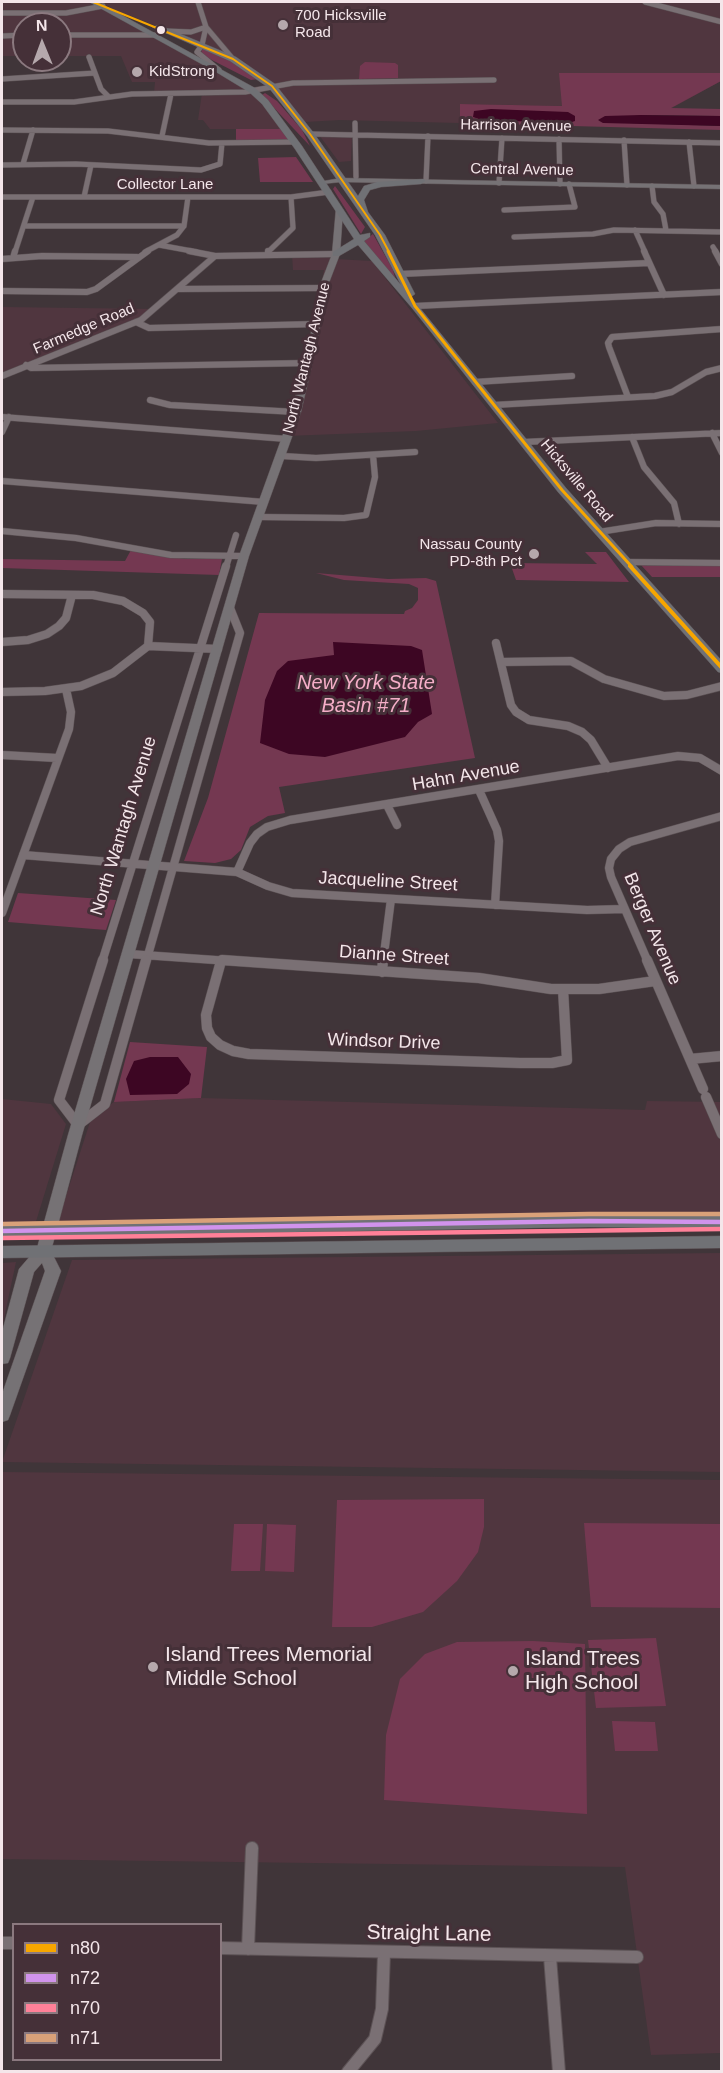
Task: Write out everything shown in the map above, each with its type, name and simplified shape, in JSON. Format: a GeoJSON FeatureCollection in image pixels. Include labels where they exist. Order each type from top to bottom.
{"type":"FeatureCollection","features":[{"type":"Feature","properties":{"kind":"main road"},"geometry":{"type":"LineString","coordinates":[[93,2],[252,90],[266,91],[292,110]]}},
{"type":"Feature","properties":{"kind":"main road","name":"Hicksville Road"},"geometry":{"type":"LineString","coordinates":[[105,8],[234,58],[272,86],[310,134],[364,212],[400,274],[415,306]]}},
{"type":"Feature","properties":{"kind":"main road"},"geometry":{"type":"LineString","coordinates":[[154,35],[185,38]]}},
{"type":"Feature","properties":{"kind":"main road"},"geometry":{"type":"LineString","coordinates":[[219,70],[254,84],[272,86]]}},
{"type":"Feature","properties":{"kind":"main road","name":"Hicksville Road"},"geometry":{"type":"LineString","coordinates":[[252,90],[277,116],[369,253],[599,532],[717,657],[722,669]]}},
{"type":"Feature","properties":{"kind":"main road"},"geometry":{"type":"LineString","coordinates":[[328,161],[356,177],[372,180]]}},
{"type":"Feature","properties":{"kind":"main road","name":"Central Avenue"},"geometry":{"type":"LineString","coordinates":[[322,182],[372,180],[722,187]]}},
{"type":"Feature","properties":{"kind":"main road"},"geometry":{"type":"LineString","coordinates":[[364,212],[360,200],[367,188],[380,184],[423,181]]}},
{"type":"Feature","properties":{"kind":"main road","name":"North Wantagh Avenue"},"geometry":{"type":"LineString","coordinates":[[44,1251],[78,1125],[244,556],[296,412],[322,288],[340,251],[339,210]]}},
{"type":"Feature","properties":{"kind":"main road"},"geometry":{"type":"LineString","coordinates":[[340,251],[369,233],[370,222]]}},
{"type":"Feature","properties":{"kind":"main road"},"geometry":{"type":"LineString","coordinates":[[340,251],[357,248],[369,253]]}},
{"type":"Feature","properties":{"kind":"main road"},"geometry":{"type":"LineString","coordinates":[[2,1232],[570,1221],[722,1222]]}},
{"type":"Feature","properties":{"kind":"main road"},"geometry":{"type":"LineString","coordinates":[[2,1252],[722,1242]]}},
{"type":"Feature","properties":{"kind":"main road"},"geometry":{"type":"LineString","coordinates":[[2,1358],[6,1327],[27,1269],[44,1251]]}},
{"type":"Feature","properties":{"kind":"main road"},"geometry":{"type":"LineString","coordinates":[[2,1415],[53,1271],[44,1251]]}},
{"type":"Feature","properties":{"kind":"street"},"geometry":{"type":"LineString","coordinates":[[198,2],[206,27],[234,58]]}},
{"type":"Feature","properties":{"kind":"street"},"geometry":{"type":"LineString","coordinates":[[645,2],[722,22]]}},
{"type":"Feature","properties":{"kind":"street"},"geometry":{"type":"LineString","coordinates":[[2,13],[66,13],[105,8]]}},
{"type":"Feature","properties":{"kind":"street"},"geometry":{"type":"LineString","coordinates":[[166,31],[191,32],[206,27]]}},
{"type":"Feature","properties":{"kind":"street"},"geometry":{"type":"LineString","coordinates":[[206,27],[202,45],[197,52],[219,70]]}},
{"type":"Feature","properties":{"kind":"street"},"geometry":{"type":"LineString","coordinates":[[72,35],[154,35]]}},
{"type":"Feature","properties":{"kind":"street"},"geometry":{"type":"LineString","coordinates":[[88,57],[101,89],[109,97]]}},
{"type":"Feature","properties":{"kind":"street"},"geometry":{"type":"LineString","coordinates":[[40,72],[40,78]]}},
{"type":"Feature","properties":{"kind":"street"},"geometry":{"type":"LineString","coordinates":[[2,78],[40,78],[95,73]]}},
{"type":"Feature","properties":{"kind":"street"},"geometry":{"type":"LineString","coordinates":[[2,102],[74,102],[132,94],[252,90],[293,83],[494,80]]}},
{"type":"Feature","properties":{"kind":"street"},"geometry":{"type":"LineString","coordinates":[[162,136],[171,94]]}},
{"type":"Feature","properties":{"kind":"street"},"geometry":{"type":"LineString","coordinates":[[355,123],[356,177]]}},
{"type":"Feature","properties":{"kind":"street"},"geometry":{"type":"LineString","coordinates":[[2,130],[108,131],[222,143],[295,142]]}},
{"type":"Feature","properties":{"kind":"street"},"geometry":{"type":"LineString","coordinates":[[23,164],[33,130]]}},
{"type":"Feature","properties":{"kind":"street","name":"Harrison Avenue"},"geometry":{"type":"LineString","coordinates":[[310,134],[722,143]]}},
{"type":"Feature","properties":{"kind":"street"},"geometry":{"type":"LineString","coordinates":[[423,181],[428,136]]}},
{"type":"Feature","properties":{"kind":"street"},"geometry":{"type":"LineString","coordinates":[[499,183],[502,138]]}},
{"type":"Feature","properties":{"kind":"street"},"geometry":{"type":"LineString","coordinates":[[559,139],[560,184]]}},
{"type":"Feature","properties":{"kind":"street"},"geometry":{"type":"LineString","coordinates":[[624,141],[627,185]]}},
{"type":"Feature","properties":{"kind":"street"},"geometry":{"type":"LineString","coordinates":[[689,142],[694,186]]}},
{"type":"Feature","properties":{"kind":"street"},"geometry":{"type":"LineString","coordinates":[[2,165],[91,165],[157,170],[210,169],[220,164],[222,143]]}},
{"type":"Feature","properties":{"kind":"street"},"geometry":{"type":"LineString","coordinates":[[84,197],[91,165]]}},
{"type":"Feature","properties":{"kind":"street"},"geometry":{"type":"LineString","coordinates":[[504,210],[575,207],[570,184]]}},
{"type":"Feature","properties":{"kind":"street"},"geometry":{"type":"LineString","coordinates":[[652,186],[654,202],[663,214],[666,230]]}},
{"type":"Feature","properties":{"kind":"street","name":"Collector Lane"},"geometry":{"type":"LineString","coordinates":[[2,197],[291,197],[329,192]]}},
{"type":"Feature","properties":{"kind":"street"},"geometry":{"type":"LineString","coordinates":[[13,258],[33,197]]}},
{"type":"Feature","properties":{"kind":"street"},"geometry":{"type":"LineString","coordinates":[[2,291],[89,291],[100,287],[137,257],[177,235],[183,226],[188,197]]}},
{"type":"Feature","properties":{"kind":"street"},"geometry":{"type":"LineString","coordinates":[[267,255],[268,250],[292,228],[291,197]]}},
{"type":"Feature","properties":{"kind":"street"},"geometry":{"type":"LineString","coordinates":[[24,226],[183,226]]}},
{"type":"Feature","properties":{"kind":"street"},"geometry":{"type":"LineString","coordinates":[[635,230],[664,295]]}},
{"type":"Feature","properties":{"kind":"street"},"geometry":{"type":"LineString","coordinates":[[514,237],[635,230],[722,232]]}},
{"type":"Feature","properties":{"kind":"street"},"geometry":{"type":"LineString","coordinates":[[159,245],[215,256],[340,251]]}},
{"type":"Feature","properties":{"kind":"street"},"geometry":{"type":"LineString","coordinates":[[713,247],[722,264]]}},
{"type":"Feature","properties":{"kind":"street","name":"Farmedge Road"},"geometry":{"type":"LineString","coordinates":[[2,376],[136,322],[179,289],[215,256]]}},
{"type":"Feature","properties":{"kind":"street"},"geometry":{"type":"LineString","coordinates":[[2,259],[137,257]]}},
{"type":"Feature","properties":{"kind":"street"},"geometry":{"type":"LineString","coordinates":[[400,274],[649,263]]}},
{"type":"Feature","properties":{"kind":"street"},"geometry":{"type":"LineString","coordinates":[[179,289],[322,288]]}},
{"type":"Feature","properties":{"kind":"street"},"geometry":{"type":"LineString","coordinates":[[415,306],[722,292]]}},
{"type":"Feature","properties":{"kind":"street"},"geometry":{"type":"LineString","coordinates":[[136,322],[149,328],[316,324]]}},
{"type":"Feature","properties":{"kind":"street"},"geometry":{"type":"LineString","coordinates":[[628,397],[608,343],[612,337],[722,328]]}},
{"type":"Feature","properties":{"kind":"street"},"geometry":{"type":"LineString","coordinates":[[26,365],[31,368],[308,363]]}},
{"type":"Feature","properties":{"kind":"street"},"geometry":{"type":"LineString","coordinates":[[494,405],[672,392],[706,372],[722,368]]}},
{"type":"Feature","properties":{"kind":"street"},"geometry":{"type":"LineString","coordinates":[[475,382],[572,376]]}},
{"type":"Feature","properties":{"kind":"street"},"geometry":{"type":"LineString","coordinates":[[150,400],[170,405],[296,412]]}},
{"type":"Feature","properties":{"kind":"street"},"geometry":{"type":"LineString","coordinates":[[2,432],[5,417],[287,439]]}},
{"type":"Feature","properties":{"kind":"street"},"geometry":{"type":"LineString","coordinates":[[712,433],[722,453]]}},
{"type":"Feature","properties":{"kind":"street"},"geometry":{"type":"LineString","coordinates":[[524,442],[722,433]]}},
{"type":"Feature","properties":{"kind":"street"},"geometry":{"type":"LineString","coordinates":[[632,437],[644,467],[674,503],[679,524]]}},
{"type":"Feature","properties":{"kind":"street"},"geometry":{"type":"LineString","coordinates":[[282,456],[316,458],[415,452]]}},
{"type":"Feature","properties":{"kind":"street"},"geometry":{"type":"LineString","coordinates":[[259,517],[344,518],[366,515],[375,477],[373,455]]}},
{"type":"Feature","properties":{"kind":"street"},"geometry":{"type":"LineString","coordinates":[[2,481],[264,502]]}},
{"type":"Feature","properties":{"kind":"street"},"geometry":{"type":"LineString","coordinates":[[599,532],[641,524],[722,524]]}},
{"type":"Feature","properties":{"kind":"street"},"geometry":{"type":"LineString","coordinates":[[2,531],[76,538],[171,555],[244,556]]}},
{"type":"Feature","properties":{"kind":"street","name":"North Wantagh Avenue"},"geometry":{"type":"LineString","coordinates":[[78,1125],[60,1100],[236,535]]}},
{"type":"Feature","properties":{"kind":"street"},"geometry":{"type":"LineString","coordinates":[[626,562],[722,563]]}},
{"type":"Feature","properties":{"kind":"street"},"geometry":{"type":"LineString","coordinates":[[2,594],[106,597],[134,606],[150,622],[148,646]]}},
{"type":"Feature","properties":{"kind":"street"},"geometry":{"type":"LineString","coordinates":[[2,642],[28,640],[47,634],[66,618],[72,596]]}},
{"type":"Feature","properties":{"kind":"street"},"geometry":{"type":"LineString","coordinates":[[78,1125],[105,1104],[240,633],[230,608]]}},
{"type":"Feature","properties":{"kind":"street"},"geometry":{"type":"LineString","coordinates":[[496,643],[511,705],[516,712],[529,720],[568,726],[582,732],[591,740],[608,768]]}},
{"type":"Feature","properties":{"kind":"street"},"geometry":{"type":"LineString","coordinates":[[2,692],[66,689],[113,673],[148,646],[218,649]]}},
{"type":"Feature","properties":{"kind":"street"},"geometry":{"type":"LineString","coordinates":[[501,662],[571,661],[604,679],[664,696],[687,695],[722,686]]}},
{"type":"Feature","properties":{"kind":"street"},"geometry":{"type":"LineString","coordinates":[[2,913],[70,721],[71,712],[66,689]]}},
{"type":"Feature","properties":{"kind":"street"},"geometry":{"type":"LineString","coordinates":[[2,755],[57,758]]}},
{"type":"Feature","properties":{"kind":"street","name":"Hahn Avenue"},"geometry":{"type":"LineString","coordinates":[[237,872],[250,843],[267,827],[290,820],[691,756],[711,763],[722,771]]}},
{"type":"Feature","properties":{"kind":"street"},"geometry":{"type":"LineString","coordinates":[[478,790],[497,830],[499,841],[495,905]]}},
{"type":"Feature","properties":{"kind":"street"},"geometry":{"type":"LineString","coordinates":[[387,805],[397,825]]}},
{"type":"Feature","properties":{"kind":"street","name":"Berger Avenue"},"geometry":{"type":"LineString","coordinates":[[722,816],[639,839],[619,849],[611,859],[609,867],[624,909],[722,1134]]}},
{"type":"Feature","properties":{"kind":"street","name":"Jacqueline Street"},"geometry":{"type":"LineString","coordinates":[[23,855],[237,872],[282,891],[587,910],[624,909]]}},
{"type":"Feature","properties":{"kind":"street"},"geometry":{"type":"LineString","coordinates":[[382,972],[391,899]]}},
{"type":"Feature","properties":{"kind":"street","name":"Dianne Street"},"geometry":{"type":"LineString","coordinates":[[129,954],[479,978],[541,988],[599,989],[655,981]]}},
{"type":"Feature","properties":{"kind":"street","name":"Windsor Drive"},"geometry":{"type":"LineString","coordinates":[[221,961],[206,1015],[207,1028],[211,1038],[220,1045],[233,1051],[249,1054],[520,1063],[552,1063],[567,1060],[563,989]]}},
{"type":"Feature","properties":{"kind":"street"},"geometry":{"type":"LineString","coordinates":[[690,1059],[722,1056]]}},
{"type":"Feature","properties":{"kind":"street"},"geometry":{"type":"LineString","coordinates":[[248,1949],[252,1848]]}},
{"type":"Feature","properties":{"kind":"street","name":"Straight Lane"},"geometry":{"type":"LineString","coordinates":[[222,1948],[550,1957],[637,1956]]}},
{"type":"Feature","properties":{"kind":"street"},"geometry":{"type":"LineString","coordinates":[[348,2072],[362,2058],[375,2039],[382,2009],[384,1953]]}},
{"type":"Feature","properties":{"kind":"street"},"geometry":{"type":"LineString","coordinates":[[550,1957],[559,2072]]}},
{"type":"Feature","properties":{"kind":"shaded area"},"geometry":{"type":"Polygon","coordinates":[[[2,2],[88,2],[190,55],[249,90],[285,129],[210,129],[203,120],[198,120],[202,93],[154,93],[155,82],[132,82],[121,56],[72,56],[72,12],[12,12],[12,56],[2,56],[2,2]]]}},
{"type":"Feature","properties":{"kind":"shaded area"},"geometry":{"type":"Polygon","coordinates":[[[99,2],[721,2],[721,81],[672,108],[460,104],[460,123],[340,120],[305,122],[246,64],[201,43],[99,2]]]}},
{"type":"Feature","properties":{"kind":"shaded area"},"geometry":{"type":"Polygon","coordinates":[[[202,49],[222,56],[259,79],[251,80],[206,57],[201,53],[202,49]]]}},
{"type":"Feature","properties":{"kind":"shaded area"},"geometry":{"type":"Polygon","coordinates":[[[365,62],[395,63],[398,65],[398,78],[359,79],[360,66],[365,62]]]}},
{"type":"Feature","properties":{"kind":"shaded area"},"geometry":{"type":"Polygon","coordinates":[[[559,73],[721,73],[721,81],[671,108],[721,109],[721,116],[641,115],[599,122],[721,126],[721,130],[460,123],[460,104],[562,106],[559,73]]]}},
{"type":"Feature","properties":{"kind":"shaded area"},"geometry":{"type":"Polygon","coordinates":[[[265,93],[277,101],[302,130],[310,146],[262,95],[265,93]]]}},
{"type":"Feature","properties":{"kind":"shaded area"},"geometry":{"type":"Polygon","coordinates":[[[236,129],[285,129],[293,141],[236,142],[236,129]]]}},
{"type":"Feature","properties":{"kind":"shaded area"},"geometry":{"type":"Polygon","coordinates":[[[319,135],[352,136],[351,161],[339,162],[319,135]]]}},
{"type":"Feature","properties":{"kind":"shaded area"},"geometry":{"type":"Polygon","coordinates":[[[296,157],[313,182],[260,182],[258,158],[296,157]]]}},
{"type":"Feature","properties":{"kind":"shaded area"},"geometry":{"type":"Polygon","coordinates":[[[335,186],[365,227],[361,234],[333,189],[335,186]]]}},
{"type":"Feature","properties":{"kind":"shaded area"},"geometry":{"type":"Polygon","coordinates":[[[373,234],[393,270],[396,281],[364,241],[373,234]]]}},
{"type":"Feature","properties":{"kind":"shaded area"},"geometry":{"type":"Polygon","coordinates":[[[292,254],[335,254],[335,259],[372,261],[498,423],[416,431],[286,436],[313,335],[324,270],[293,270],[292,254]]]}},
{"type":"Feature","properties":{"kind":"shaded area"},"geometry":{"type":"Polygon","coordinates":[[[2,307],[154,309],[140,319],[2,375],[2,307]]]}},
{"type":"Feature","properties":{"kind":"shaded area"},"geometry":{"type":"Polygon","coordinates":[[[131,550],[185,559],[222,559],[219,575],[2,568],[2,559],[125,561],[131,550]]]}},
{"type":"Feature","properties":{"kind":"shaded area"},"geometry":{"type":"Polygon","coordinates":[[[585,552],[606,552],[629,582],[516,580],[510,563],[597,564],[585,552]]]}},
{"type":"Feature","properties":{"kind":"shaded area"},"geometry":{"type":"Polygon","coordinates":[[[641,565],[721,566],[721,577],[652,577],[641,565]]]}},
{"type":"Feature","properties":{"kind":"shaded area"},"geometry":{"type":"Polygon","coordinates":[[[316,573],[388,579],[426,578],[436,581],[475,758],[279,787],[285,813],[268,816],[250,827],[241,850],[231,859],[215,863],[184,861],[208,798],[259,613],[404,614],[418,600],[418,588],[409,584],[344,580],[316,573]]]}},
{"type":"Feature","properties":{"kind":"shaded area"},"geometry":{"type":"Polygon","coordinates":[[[18,893],[116,900],[106,930],[8,922],[18,893]]]}},
{"type":"Feature","properties":{"kind":"shaded area"},"geometry":{"type":"Polygon","coordinates":[[[130,1042],[207,1047],[201,1098],[114,1102],[130,1042]]]}},
{"type":"Feature","properties":{"kind":"shaded area"},"geometry":{"type":"Polygon","coordinates":[[[201,1098],[645,1110],[647,1101],[721,1102],[721,1215],[56,1227],[91,1119],[114,1102],[201,1098]]]}},
{"type":"Feature","properties":{"kind":"shaded area"},"geometry":{"type":"Polygon","coordinates":[[[2,1099],[51,1104],[66,1124],[34,1228],[2,1228],[2,1099]]]}},
{"type":"Feature","properties":{"kind":"shaded area"},"geometry":{"type":"Polygon","coordinates":[[[721,1253],[721,1472],[2,1462],[72,1260],[721,1253]]]}},
{"type":"Feature","properties":{"kind":"shaded area"},"geometry":{"type":"Polygon","coordinates":[[[16,1262],[3,1323],[2,1324],[2,1263],[16,1262]]]}},
{"type":"Feature","properties":{"kind":"shaded area","name":"Island Trees High School"},"geometry":{"type":"Polygon","coordinates":[[[2,1472],[721,1480],[721,2053],[651,2055],[625,1867],[2,1859],[2,1472]]]}},
{"type":"Feature","properties":{"kind":"shaded area"},"geometry":{"type":"Polygon","coordinates":[[[484,1499],[484,1527],[478,1552],[457,1581],[423,1612],[372,1627],[332,1627],[337,1500],[484,1499]]]}},
{"type":"Feature","properties":{"kind":"shaded area"},"geometry":{"type":"Polygon","coordinates":[[[584,1523],[721,1524],[721,1608],[591,1607],[584,1523]]]}},
{"type":"Feature","properties":{"kind":"shaded area"},"geometry":{"type":"Polygon","coordinates":[[[234,1524],[263,1524],[260,1571],[231,1571],[234,1524]]]}},
{"type":"Feature","properties":{"kind":"shaded area"},"geometry":{"type":"Polygon","coordinates":[[[267,1524],[296,1525],[294,1572],[265,1571],[267,1524]]]}},
{"type":"Feature","properties":{"kind":"shaded area"},"geometry":{"type":"Polygon","coordinates":[[[656,1638],[666,1706],[596,1708],[588,1640],[656,1638]]]}},
{"type":"Feature","properties":{"kind":"shaded area"},"geometry":{"type":"Polygon","coordinates":[[[533,1641],[585,1644],[587,1814],[384,1800],[386,1735],[400,1679],[425,1654],[457,1642],[533,1641]]]}},
{"type":"Feature","properties":{"kind":"shaded area"},"geometry":{"type":"Polygon","coordinates":[[[612,1721],[655,1722],[658,1751],[615,1751],[612,1721]]]}},
{"type":"Feature","properties":{"kind":"water"},"geometry":{"type":"Polygon","coordinates":[[[491,109],[568,112],[575,116],[575,121],[569,123],[482,120],[473,117],[474,111],[491,109]]]}},
{"type":"Feature","properties":{"kind":"water"},"geometry":{"type":"Polygon","coordinates":[[[605,116],[721,116],[721,126],[603,123],[598,120],[605,116]]]}},
{"type":"Feature","properties":{"kind":"water","name":"New York State Basin #71"},"geometry":{"type":"Polygon","coordinates":[[[333,642],[411,646],[422,650],[432,714],[418,722],[405,737],[325,757],[289,754],[260,743],[265,700],[277,671],[288,661],[334,655],[333,642]]]}},
{"type":"Feature","properties":{"kind":"water"},"geometry":{"type":"Polygon","coordinates":[[[150,1057],[178,1057],[191,1074],[189,1084],[177,1094],[130,1095],[126,1079],[134,1061],[150,1057]]]}},
{"type":"Feature","properties":{"kind":"transit line","name":"n80"},"geometry":{"type":"LineString","coordinates":[[93,2],[233,59],[272,86],[310,134],[380,235],[415,306],[562,490],[722,668]]}},
{"type":"Feature","properties":{"kind":"transit line","name":"n71"},"geometry":{"type":"LineString","coordinates":[[2,1224],[589,1214],[722,1214]]}},
{"type":"Feature","properties":{"kind":"transit line","name":"n72"},"geometry":{"type":"LineString","coordinates":[[2,1231],[589,1221],[722,1222]]}},
{"type":"Feature","properties":{"kind":"transit line","name":"n70"},"geometry":{"type":"LineString","coordinates":[[2,1238],[722,1229]]}},
{"type":"Feature","properties":{"kind":"place","name":"700 Hicksville Road"},"geometry":{"type":"Point","coordinates":[283,25]}},
{"type":"Feature","properties":{"kind":"place","name":"KidStrong"},"geometry":{"type":"Point","coordinates":[137,72]}},
{"type":"Feature","properties":{"kind":"place","name":"Nassau County PD-8th Pct"},"geometry":{"type":"Point","coordinates":[534,554]}},
{"type":"Feature","properties":{"kind":"place","name":"Island Trees Memorial Middle School"},"geometry":{"type":"Point","coordinates":[153,1667]}},
{"type":"Feature","properties":{"kind":"place","name":"Island Trees High School"},"geometry":{"type":"Point","coordinates":[513,1671]}}]}
